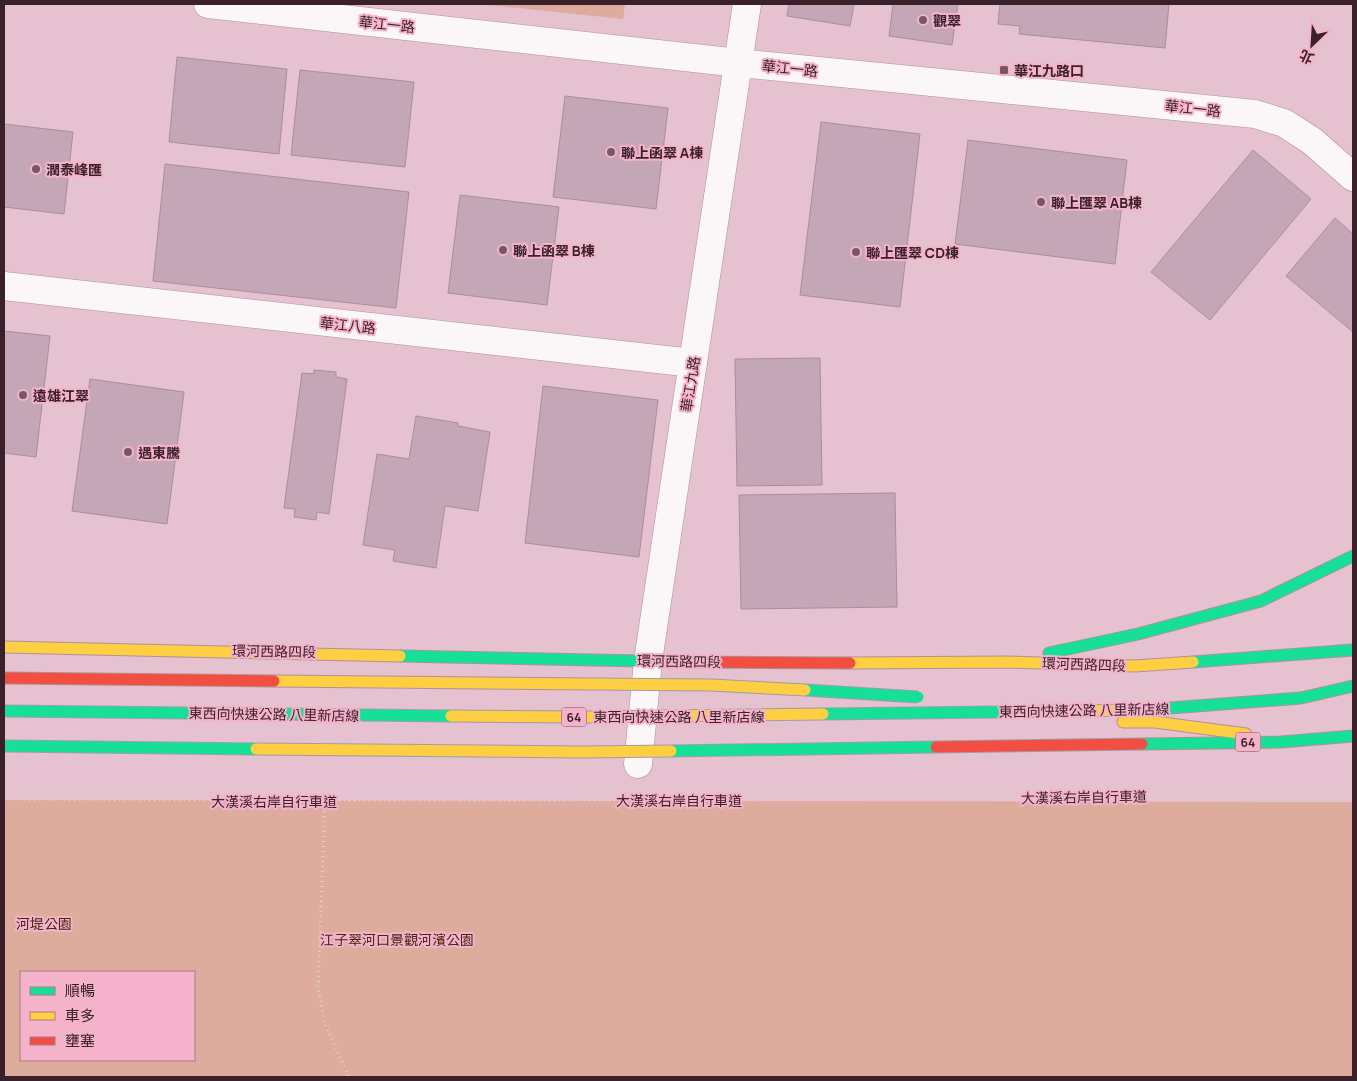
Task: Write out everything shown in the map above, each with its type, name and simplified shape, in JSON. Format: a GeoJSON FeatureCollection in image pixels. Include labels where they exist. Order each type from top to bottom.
{"type":"FeatureCollection","features":[{"type":"Feature","properties":{"kind":"main road"},"geometry":{"type":"LineString","coordinates":[[1006,662],[1138,634],[1261,602],[1353,556]]}},
{"type":"Feature","properties":{"kind":"main road","name":"環河西路四段"},"geometry":{"type":"LineString","coordinates":[[4,647],[238,650],[648,661],[1006,662],[1135,666],[1353,650]]}},
{"type":"Feature","properties":{"kind":"main road"},"geometry":{"type":"LineString","coordinates":[[4,678],[711,685],[927,698]]}},
{"type":"Feature","properties":{"kind":"main road","name":"東西向快速公路 八里新店線"},"geometry":{"type":"LineString","coordinates":[[4,711],[607,717],[1144,710],[1301,698],[1353,686]]}},
{"type":"Feature","properties":{"kind":"main road"},"geometry":{"type":"LineString","coordinates":[[976,700],[1144,710]]}},
{"type":"Feature","properties":{"kind":"main road"},"geometry":{"type":"LineString","coordinates":[[1155,722],[1239,709],[1344,700]]}},
{"type":"Feature","properties":{"kind":"main road"},"geometry":{"type":"LineString","coordinates":[[4,717],[642,725],[1155,722],[1251,735],[1353,728]]}},
{"type":"Feature","properties":{"kind":"main road","name":"64"},"geometry":{"type":"LineString","coordinates":[[4,746],[580,752],[1271,742],[1353,736]]}},
{"type":"Feature","properties":{"kind":"street","name":"華江一路"},"geometry":{"type":"LineString","coordinates":[[208,4],[739,63],[1255,114],[1284,123],[1312,141],[1353,177]]}},
{"type":"Feature","properties":{"kind":"street","name":"華江九路"},"geometry":{"type":"LineString","coordinates":[[638,764],[648,661],[747,4]]}},
{"type":"Feature","properties":{"kind":"street","name":"華江八路"},"geometry":{"type":"LineString","coordinates":[[4,286],[693,363]]}},
{"type":"Feature","properties":{"kind":"street"},"geometry":{"type":"LineString","coordinates":[[4,753],[638,764],[1353,748]]}},
{"type":"Feature","properties":{"kind":"path","name":"大漢溪右岸自行車道"},"geometry":{"type":"LineString","coordinates":[[4,799],[325,801],[963,799],[1353,793]]}},
{"type":"Feature","properties":{"kind":"path"},"geometry":{"type":"LineString","coordinates":[[325,801],[318,986],[324,1022],[350,1077]]}},
{"type":"Feature","properties":{"kind":"green space"},"geometry":{"type":"Polygon","coordinates":[[[479,4],[625,4],[623,19],[479,4]]]}},
{"type":"Feature","properties":{"kind":"green space","name":"江子翠河口景觀河濱公園"},"geometry":{"type":"Polygon","coordinates":[[[4,800],[1353,802],[1353,1077],[4,1077],[4,800]]]}},
{"type":"Feature","properties":{"kind":"building"},"geometry":{"type":"Polygon","coordinates":[[[789,4],[854,4],[850,26],[787,16],[789,4]]]}},
{"type":"Feature","properties":{"kind":"building","name":"觀翠"},"geometry":{"type":"Polygon","coordinates":[[[893,4],[958,4],[952,45],[889,36],[893,4]]]}},
{"type":"Feature","properties":{"kind":"building"},"geometry":{"type":"Polygon","coordinates":[[[1000,4],[1169,4],[1165,48],[1019,34],[1020,26],[998,24],[1000,4]]]}},
{"type":"Feature","properties":{"kind":"building"},"geometry":{"type":"Polygon","coordinates":[[[177,57],[287,69],[279,154],[169,142],[177,57]]]}},
{"type":"Feature","properties":{"kind":"building"},"geometry":{"type":"Polygon","coordinates":[[[300,70],[414,82],[405,167],[291,155],[300,70]]]}},
{"type":"Feature","properties":{"kind":"building","name":"聯上函翠 A棟"},"geometry":{"type":"Polygon","coordinates":[[[565,96],[668,108],[656,209],[553,197],[565,96]]]}},
{"type":"Feature","properties":{"kind":"building","name":"聯上匯翠 CD棟"},"geometry":{"type":"Polygon","coordinates":[[[821,122],[920,134],[900,307],[800,295],[821,122]]]}},
{"type":"Feature","properties":{"kind":"building","name":"潤泰峰匯"},"geometry":{"type":"Polygon","coordinates":[[[4,124],[73,132],[64,214],[4,207],[4,124]]]}},
{"type":"Feature","properties":{"kind":"building","name":"聯上匯翠 AB棟"},"geometry":{"type":"Polygon","coordinates":[[[968,140],[1127,160],[1115,264],[955,244],[968,140]]]}},
{"type":"Feature","properties":{"kind":"building"},"geometry":{"type":"Polygon","coordinates":[[[1253,150],[1311,199],[1210,320],[1151,272],[1253,150]]]}},
{"type":"Feature","properties":{"kind":"building"},"geometry":{"type":"Polygon","coordinates":[[[165,164],[409,192],[396,308],[153,281],[165,164]]]}},
{"type":"Feature","properties":{"kind":"building","name":"聯上函翠 B棟"},"geometry":{"type":"Polygon","coordinates":[[[460,195],[559,207],[547,305],[448,293],[460,195]]]}},
{"type":"Feature","properties":{"kind":"building"},"geometry":{"type":"Polygon","coordinates":[[[1335,218],[1353,234],[1353,332],[1286,276],[1335,218]]]}},
{"type":"Feature","properties":{"kind":"building","name":"遠雄江翠"},"geometry":{"type":"Polygon","coordinates":[[[4,331],[50,336],[36,457],[4,453],[4,331]]]}},
{"type":"Feature","properties":{"kind":"building"},"geometry":{"type":"Polygon","coordinates":[[[820,358],[822,485],[737,486],[735,359],[820,358]]]}},
{"type":"Feature","properties":{"kind":"building"},"geometry":{"type":"Polygon","coordinates":[[[314,370],[336,372],[336,377],[347,379],[329,514],[317,512],[316,520],[294,517],[295,509],[284,508],[302,373],[314,374],[314,370]]]}},
{"type":"Feature","properties":{"kind":"building","name":"遇東騰"},"geometry":{"type":"Polygon","coordinates":[[[90,379],[184,392],[167,524],[72,511],[90,379]]]}},
{"type":"Feature","properties":{"kind":"building"},"geometry":{"type":"Polygon","coordinates":[[[543,386],[658,400],[639,557],[525,543],[543,386]]]}},
{"type":"Feature","properties":{"kind":"building"},"geometry":{"type":"Polygon","coordinates":[[[416,416],[458,423],[458,426],[490,432],[478,511],[445,506],[436,568],[393,561],[395,550],[363,545],[377,454],[409,459],[416,416]]]}},
{"type":"Feature","properties":{"kind":"building"},"geometry":{"type":"Polygon","coordinates":[[[895,493],[897,607],[741,609],[739,495],[895,493]]]}},
{"type":"Feature","properties":{"kind":"traffic: fast"},"geometry":{"type":"LineString","coordinates":[[1049,653],[1138,634],[1261,601],[1353,556]]}},
{"type":"Feature","properties":{"kind":"traffic: fast"},"geometry":{"type":"LineString","coordinates":[[1193,662],[1353,650]]}},
{"type":"Feature","properties":{"kind":"traffic: fast"},"geometry":{"type":"LineString","coordinates":[[400,656],[690,662]]}},
{"type":"Feature","properties":{"kind":"traffic: fast"},"geometry":{"type":"LineString","coordinates":[[1144,710],[1301,698],[1353,686]]}},
{"type":"Feature","properties":{"kind":"traffic: fast"},"geometry":{"type":"LineString","coordinates":[[805,690],[918,697]]}},
{"type":"Feature","properties":{"kind":"traffic: fast"},"geometry":{"type":"LineString","coordinates":[[4,711],[451,716]]}},
{"type":"Feature","properties":{"kind":"traffic: fast"},"geometry":{"type":"LineString","coordinates":[[823,714],[1071,711]]}},
{"type":"Feature","properties":{"kind":"traffic: fast"},"geometry":{"type":"LineString","coordinates":[[1142,744],[1281,742],[1353,736]]}},
{"type":"Feature","properties":{"kind":"traffic: fast"},"geometry":{"type":"LineString","coordinates":[[4,746],[256,749]]}},
{"type":"Feature","properties":{"kind":"traffic: fast"},"geometry":{"type":"LineString","coordinates":[[671,751],[936,747]]}},
{"type":"Feature","properties":{"kind":"traffic: slow"},"geometry":{"type":"LineString","coordinates":[[4,647],[400,656]]}},
{"type":"Feature","properties":{"kind":"traffic: slow"},"geometry":{"type":"LineString","coordinates":[[850,663],[1006,662],[1135,666],[1193,662]]}},
{"type":"Feature","properties":{"kind":"traffic: slow"},"geometry":{"type":"LineString","coordinates":[[274,681],[592,684]]}},
{"type":"Feature","properties":{"kind":"traffic: slow"},"geometry":{"type":"LineString","coordinates":[[592,684],[711,685],[805,690]]}},
{"type":"Feature","properties":{"kind":"traffic: slow"},"geometry":{"type":"LineString","coordinates":[[1071,711],[1144,710]]}},
{"type":"Feature","properties":{"kind":"traffic: slow"},"geometry":{"type":"LineString","coordinates":[[451,716],[588,717],[823,714]]}},
{"type":"Feature","properties":{"kind":"traffic: slow"},"geometry":{"type":"LineString","coordinates":[[1123,722],[1155,722],[1246,734]]}},
{"type":"Feature","properties":{"kind":"traffic: slow"},"geometry":{"type":"LineString","coordinates":[[256,749],[671,751]]}},
{"type":"Feature","properties":{"kind":"traffic: jam"},"geometry":{"type":"LineString","coordinates":[[690,662],[850,663]]}},
{"type":"Feature","properties":{"kind":"traffic: jam"},"geometry":{"type":"LineString","coordinates":[[4,678],[274,681]]}},
{"type":"Feature","properties":{"kind":"traffic: jam"},"geometry":{"type":"LineString","coordinates":[[936,747],[1142,744]]}},
{"type":"Feature","properties":{"kind":"place","name":"觀翠"},"geometry":{"type":"Point","coordinates":[923,20]}},
{"type":"Feature","properties":{"kind":"place","name":"華江九路口"},"geometry":{"type":"Point","coordinates":[1004,70]}},
{"type":"Feature","properties":{"kind":"place","name":"聯上函翠 A棟"},"geometry":{"type":"Point","coordinates":[611,152]}},
{"type":"Feature","properties":{"kind":"place","name":"潤泰峰匯"},"geometry":{"type":"Point","coordinates":[36,169]}},
{"type":"Feature","properties":{"kind":"place","name":"聯上匯翠 AB棟"},"geometry":{"type":"Point","coordinates":[1041,202]}},
{"type":"Feature","properties":{"kind":"place","name":"聯上函翠 B棟"},"geometry":{"type":"Point","coordinates":[503,250]}},
{"type":"Feature","properties":{"kind":"place","name":"聯上匯翠 CD棟"},"geometry":{"type":"Point","coordinates":[856,252]}},
{"type":"Feature","properties":{"kind":"place","name":"遠雄江翠"},"geometry":{"type":"Point","coordinates":[23,395]}},
{"type":"Feature","properties":{"kind":"place","name":"遇東騰"},"geometry":{"type":"Point","coordinates":[128,452]}},
{"type":"Feature","properties":{"kind":"park label","name":"河堤公園"},"geometry":{"type":"Point","coordinates":[44,923]}}]}
